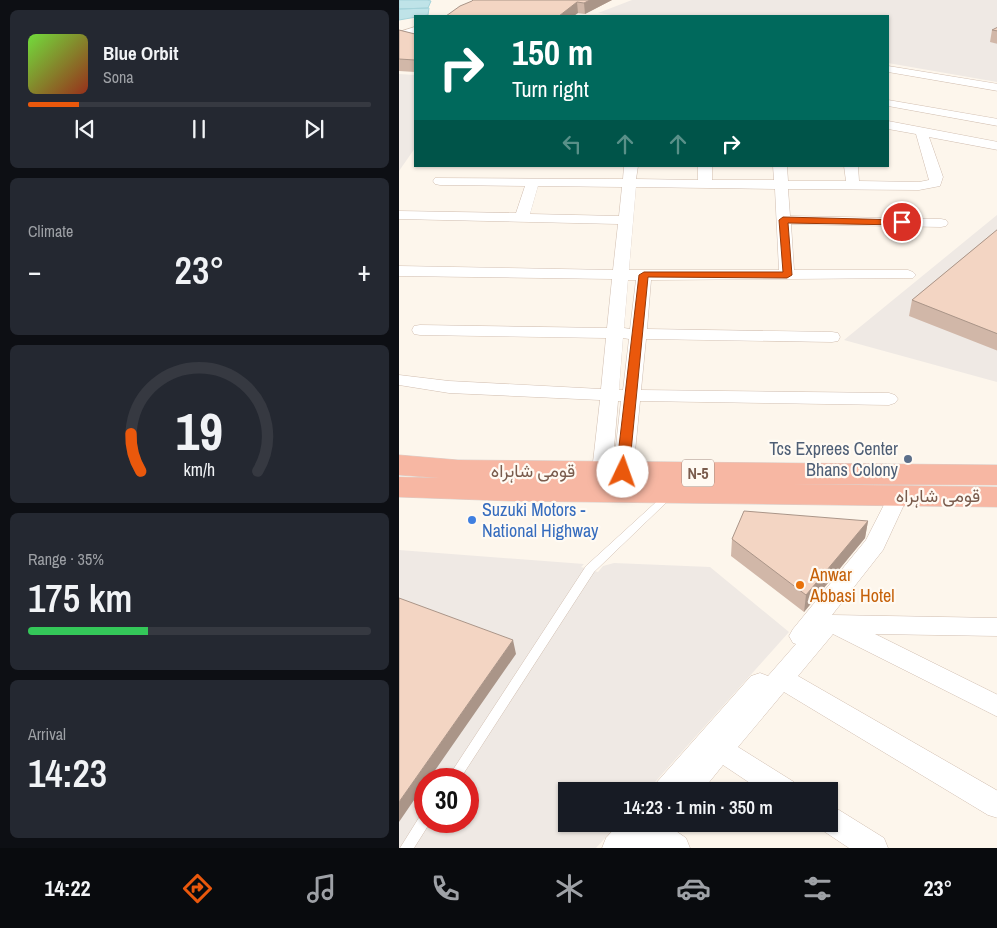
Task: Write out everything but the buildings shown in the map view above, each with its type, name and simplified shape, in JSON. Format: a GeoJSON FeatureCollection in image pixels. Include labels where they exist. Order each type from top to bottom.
{"type":"FeatureCollection","features":[{"type":"Feature","properties":{"kind":"highway","name":"قومی شاہراہ"},"geometry":{"type":"LineString","coordinates":[[399,465],[458,470],[997,475]]}},
{"type":"Feature","properties":{"kind":"highway","name":"قومی شاہراہ"},"geometry":{"type":"LineString","coordinates":[[399,487],[997,497]]}},
{"type":"Feature","properties":{"kind":"street"},"geometry":{"type":"LineString","coordinates":[[399,35],[414,30]]}},
{"type":"Feature","properties":{"kind":"street"},"geometry":{"type":"LineString","coordinates":[[889,69],[997,88]]}},
{"type":"Feature","properties":{"kind":"street"},"geometry":{"type":"LineString","coordinates":[[889,103],[997,123]]}},
{"type":"Feature","properties":{"kind":"street"},"geometry":{"type":"LineString","coordinates":[[889,125],[997,146]]}},
{"type":"Feature","properties":{"kind":"street"},"geometry":{"type":"LineString","coordinates":[[440,181],[919,186],[935,183],[936,177],[921,131]]}},
{"type":"Feature","properties":{"kind":"street"},"geometry":{"type":"LineString","coordinates":[[612,471],[610,395],[631,167]]}},
{"type":"Feature","properties":{"kind":"street"},"geometry":{"type":"LineString","coordinates":[[705,167],[705,184]]}},
{"type":"Feature","properties":{"kind":"street"},"geometry":{"type":"LineString","coordinates":[[780,167],[787,275]]}},
{"type":"Feature","properties":{"kind":"street"},"geometry":{"type":"LineString","coordinates":[[851,167],[853,186]]}},
{"type":"Feature","properties":{"kind":"street"},"geometry":{"type":"LineString","coordinates":[[521,218],[533,182]]}},
{"type":"Feature","properties":{"kind":"street"},"geometry":{"type":"LineString","coordinates":[[399,215],[626,220]]}},
{"type":"Feature","properties":{"kind":"street"},"geometry":{"type":"LineString","coordinates":[[783,220],[941,223]]}},
{"type":"Feature","properties":{"kind":"street"},"geometry":{"type":"LineString","coordinates":[[399,271],[621,275],[908,275]]}},
{"type":"Feature","properties":{"kind":"street"},"geometry":{"type":"LineString","coordinates":[[612,471],[630,394],[644,275]]}},
{"type":"Feature","properties":{"kind":"street"},"geometry":{"type":"LineString","coordinates":[[420,330],[832,337]]}},
{"type":"Feature","properties":{"kind":"street"},"geometry":{"type":"LineString","coordinates":[[399,380],[449,387],[610,395],[889,399]]}},
{"type":"Feature","properties":{"kind":"street"},"geometry":{"type":"LineString","coordinates":[[674,782],[829,604],[875,544],[898,496]]}},
{"type":"Feature","properties":{"kind":"street"},"geometry":{"type":"LineString","coordinates":[[693,782],[823,629],[832,624],[997,627]]}},
{"type":"Feature","properties":{"kind":"street"},"geometry":{"type":"LineString","coordinates":[[832,624],[997,707]]}},
{"type":"Feature","properties":{"kind":"street"},"geometry":{"type":"LineString","coordinates":[[781,678],[997,806]]}},
{"type":"Feature","properties":{"kind":"street"},"geometry":{"type":"LineString","coordinates":[[721,750],[771,782]]}},
{"type":"Feature","properties":{"kind":"street"},"geometry":{"type":"LineString","coordinates":[[838,825],[874,848]]}},
{"type":"Feature","properties":{"kind":"street"},"geometry":{"type":"LineString","coordinates":[[616,848],[643,832]]}},
{"type":"Feature","properties":{"kind":"street"},"geometry":{"type":"LineString","coordinates":[[647,832],[676,848]]}},
{"type":"Feature","properties":{"kind":"lane"},"geometry":{"type":"LineString","coordinates":[[460,768],[590,570],[673,492]]}},
{"type":"Feature","properties":{"kind":"lane"},"geometry":{"type":"LineString","coordinates":[[407,848],[417,833]]}},
{"type":"Feature","properties":{"kind":"shaded area"},"geometry":{"type":"Polygon","coordinates":[[[632,0],[997,0],[997,82],[889,63],[889,15],[612,15],[598,13],[632,0]]]}},
{"type":"Feature","properties":{"kind":"shaded area"},"geometry":{"type":"Polygon","coordinates":[[[399,74],[414,75],[414,149],[399,171],[399,74]]]}},
{"type":"Feature","properties":{"kind":"shaded area"},"geometry":{"type":"Polygon","coordinates":[[[997,215],[997,382],[844,340],[997,215]]]}},
{"type":"Feature","properties":{"kind":"shaded area"},"geometry":{"type":"Polygon","coordinates":[[[399,550],[584,564],[581,567],[598,572],[603,566],[614,563],[710,567],[789,632],[655,782],[558,782],[558,832],[611,832],[596,848],[399,848],[399,550]]]}},
{"type":"Feature","properties":{"kind":"water"},"geometry":{"type":"Polygon","coordinates":[[[399,0],[431,1],[428,8],[399,9],[399,0]]]}},
{"type":"Feature","properties":{"kind":"water"},"geometry":{"type":"Polygon","coordinates":[[[429,8],[428,15],[414,15],[414,17],[399,20],[399,9],[429,8]]]}},
{"type":"Feature","properties":{"kind":"place","name":"Tcs Exprees Center Bhans Colony"},"geometry":{"type":"Point","coordinates":[908,459]}},
{"type":"Feature","properties":{"kind":"place","name":"Suzuki Motors - National Highway"},"geometry":{"type":"Point","coordinates":[472,520]}},
{"type":"Feature","properties":{"kind":"place","name":"Anwar Abbasi Hotel"},"geometry":{"type":"Point","coordinates":[800,585]}},
{"type":"Feature","properties":{"kind":"route"},"geometry":{"type":"LineString","coordinates":[[623,472],[623,449],[644,275],[787,275],[783,220],[902,222]]}}]}
